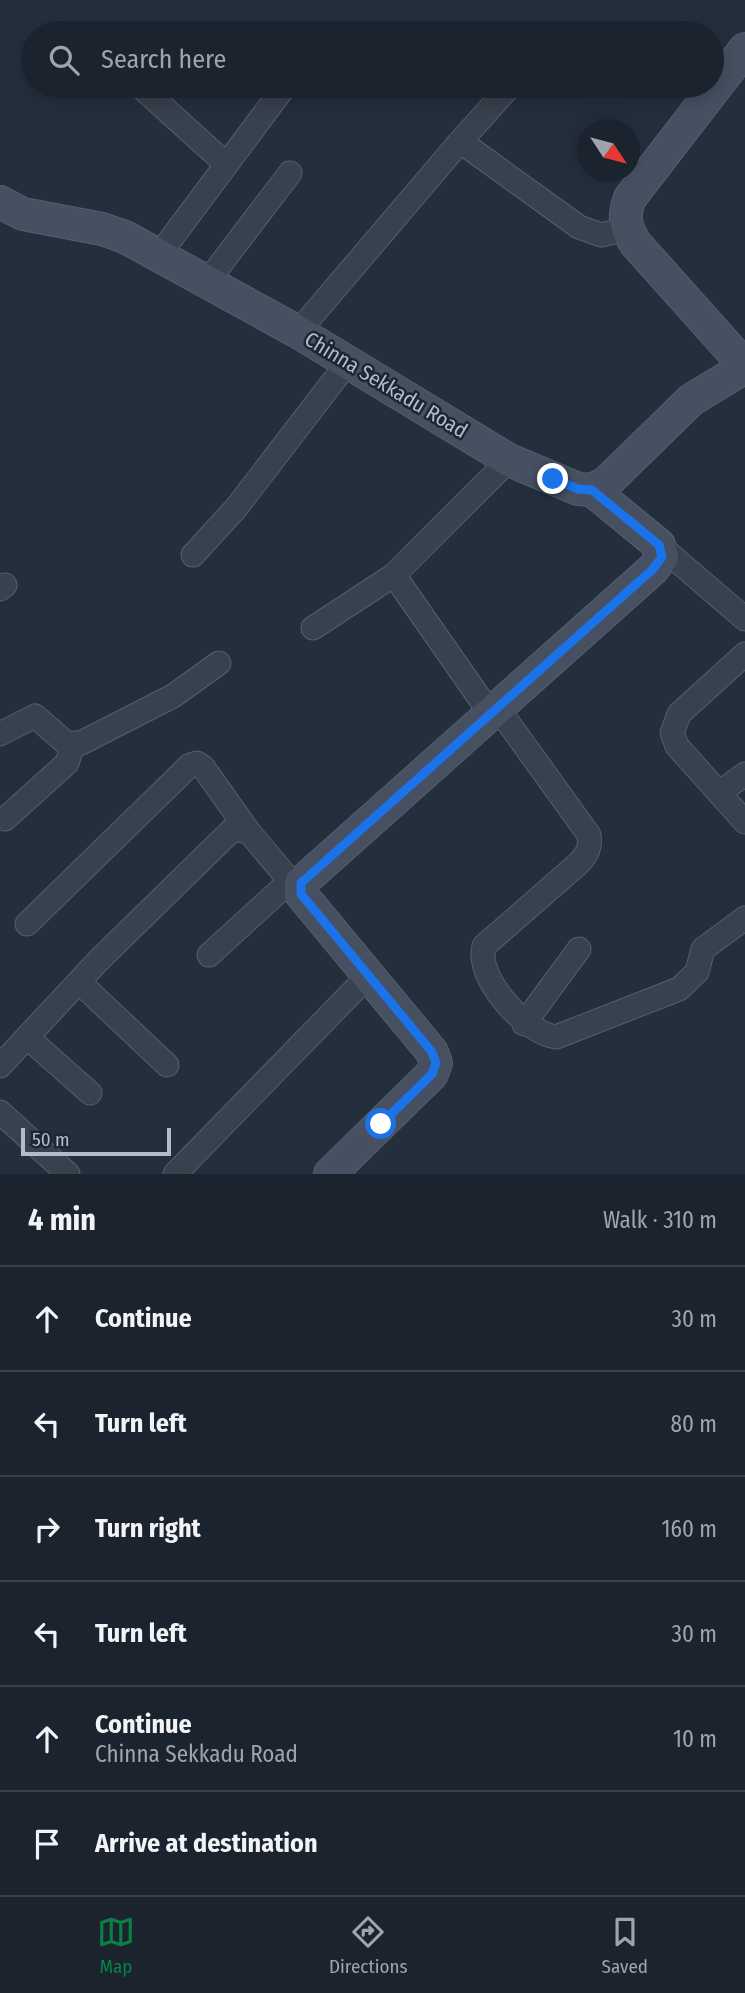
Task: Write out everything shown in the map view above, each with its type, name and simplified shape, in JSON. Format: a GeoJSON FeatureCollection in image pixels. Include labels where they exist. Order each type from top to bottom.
{"type":"FeatureCollection","features":[{"type":"Feature","properties":{"kind":"street"},"geometry":{"type":"LineString","coordinates":[[724,76],[745,49]]}},
{"type":"Feature","properties":{"kind":"street"},"geometry":{"type":"LineString","coordinates":[[153,98],[226,164]]}},
{"type":"Feature","properties":{"kind":"street"},"geometry":{"type":"LineString","coordinates":[[159,254],[276,98]]}},
{"type":"Feature","properties":{"kind":"street"},"geometry":{"type":"LineString","coordinates":[[298,332],[499,98]]}},
{"type":"Feature","properties":{"kind":"street"},"geometry":{"type":"LineString","coordinates":[[707,98],[630,198],[624,213],[626,229],[635,243],[745,366],[691,400],[619,471],[592,490],[745,619]]}},
{"type":"Feature","properties":{"kind":"street"},"geometry":{"type":"LineString","coordinates":[[458,144],[468,147],[579,227],[601,235],[626,229]]}},
{"type":"Feature","properties":{"kind":"street"},"geometry":{"type":"LineString","coordinates":[[207,282],[290,173]]}},
{"type":"Feature","properties":{"kind":"street","name":"Chinna Sekkadu Road"},"geometry":{"type":"LineString","coordinates":[[0,202],[23,214],[102,229],[159,254],[298,332],[509,460],[578,489],[592,490]]}},
{"type":"Feature","properties":{"kind":"street"},"geometry":{"type":"LineString","coordinates":[[193,555],[242,500],[348,362]]}},
{"type":"Feature","properties":{"kind":"street"},"geometry":{"type":"LineString","coordinates":[[313,628],[394,575],[509,460]]}},
{"type":"Feature","properties":{"kind":"street"},"geometry":{"type":"LineString","coordinates":[[209,956],[301,883],[653,569],[662,557],[659,545]]}},
{"type":"Feature","properties":{"kind":"street"},"geometry":{"type":"LineString","coordinates":[[394,575],[589,835],[587,854],[579,863],[484,946],[482,964],[513,1014],[524,1024],[556,1037],[679,989],[697,972],[703,949],[745,919]]}},
{"type":"Feature","properties":{"kind":"street"},"geometry":{"type":"LineString","coordinates":[[745,654],[679,714],[672,733],[677,746],[745,822]]}},
{"type":"Feature","properties":{"kind":"street"},"geometry":{"type":"LineString","coordinates":[[0,734],[35,716],[66,743],[73,745],[173,696],[219,663]]}},
{"type":"Feature","properties":{"kind":"street"},"geometry":{"type":"LineString","coordinates":[[5,819],[67,763],[73,745]]}},
{"type":"Feature","properties":{"kind":"street"},"geometry":{"type":"LineString","coordinates":[[27,924],[190,765],[197,763],[203,766],[249,832],[432,1052],[436,1063],[432,1074],[330,1174]]}},
{"type":"Feature","properties":{"kind":"street"},"geometry":{"type":"LineString","coordinates":[[719,793],[745,775]]}},
{"type":"Feature","properties":{"kind":"street"},"geometry":{"type":"LineString","coordinates":[[0,1066],[79,982],[233,830],[249,832]]}},
{"type":"Feature","properties":{"kind":"street"},"geometry":{"type":"LineString","coordinates":[[524,1024],[579,949]]}},
{"type":"Feature","properties":{"kind":"street"},"geometry":{"type":"LineString","coordinates":[[175,1174],[368,976]]}},
{"type":"Feature","properties":{"kind":"street"},"geometry":{"type":"LineString","coordinates":[[79,982],[167,1065]]}},
{"type":"Feature","properties":{"kind":"street"},"geometry":{"type":"LineString","coordinates":[[27,1037],[90,1093]]}},
{"type":"Feature","properties":{"kind":"street"},"geometry":{"type":"LineString","coordinates":[[0,1112],[68,1174]]}},
{"type":"Feature","properties":{"kind":"route"},"geometry":{"type":"LineString","coordinates":[[381,1124],[432,1074],[436,1063],[432,1052],[301,894],[301,883],[653,569],[662,557],[659,545],[592,490],[578,489],[553,479]]}}]}
